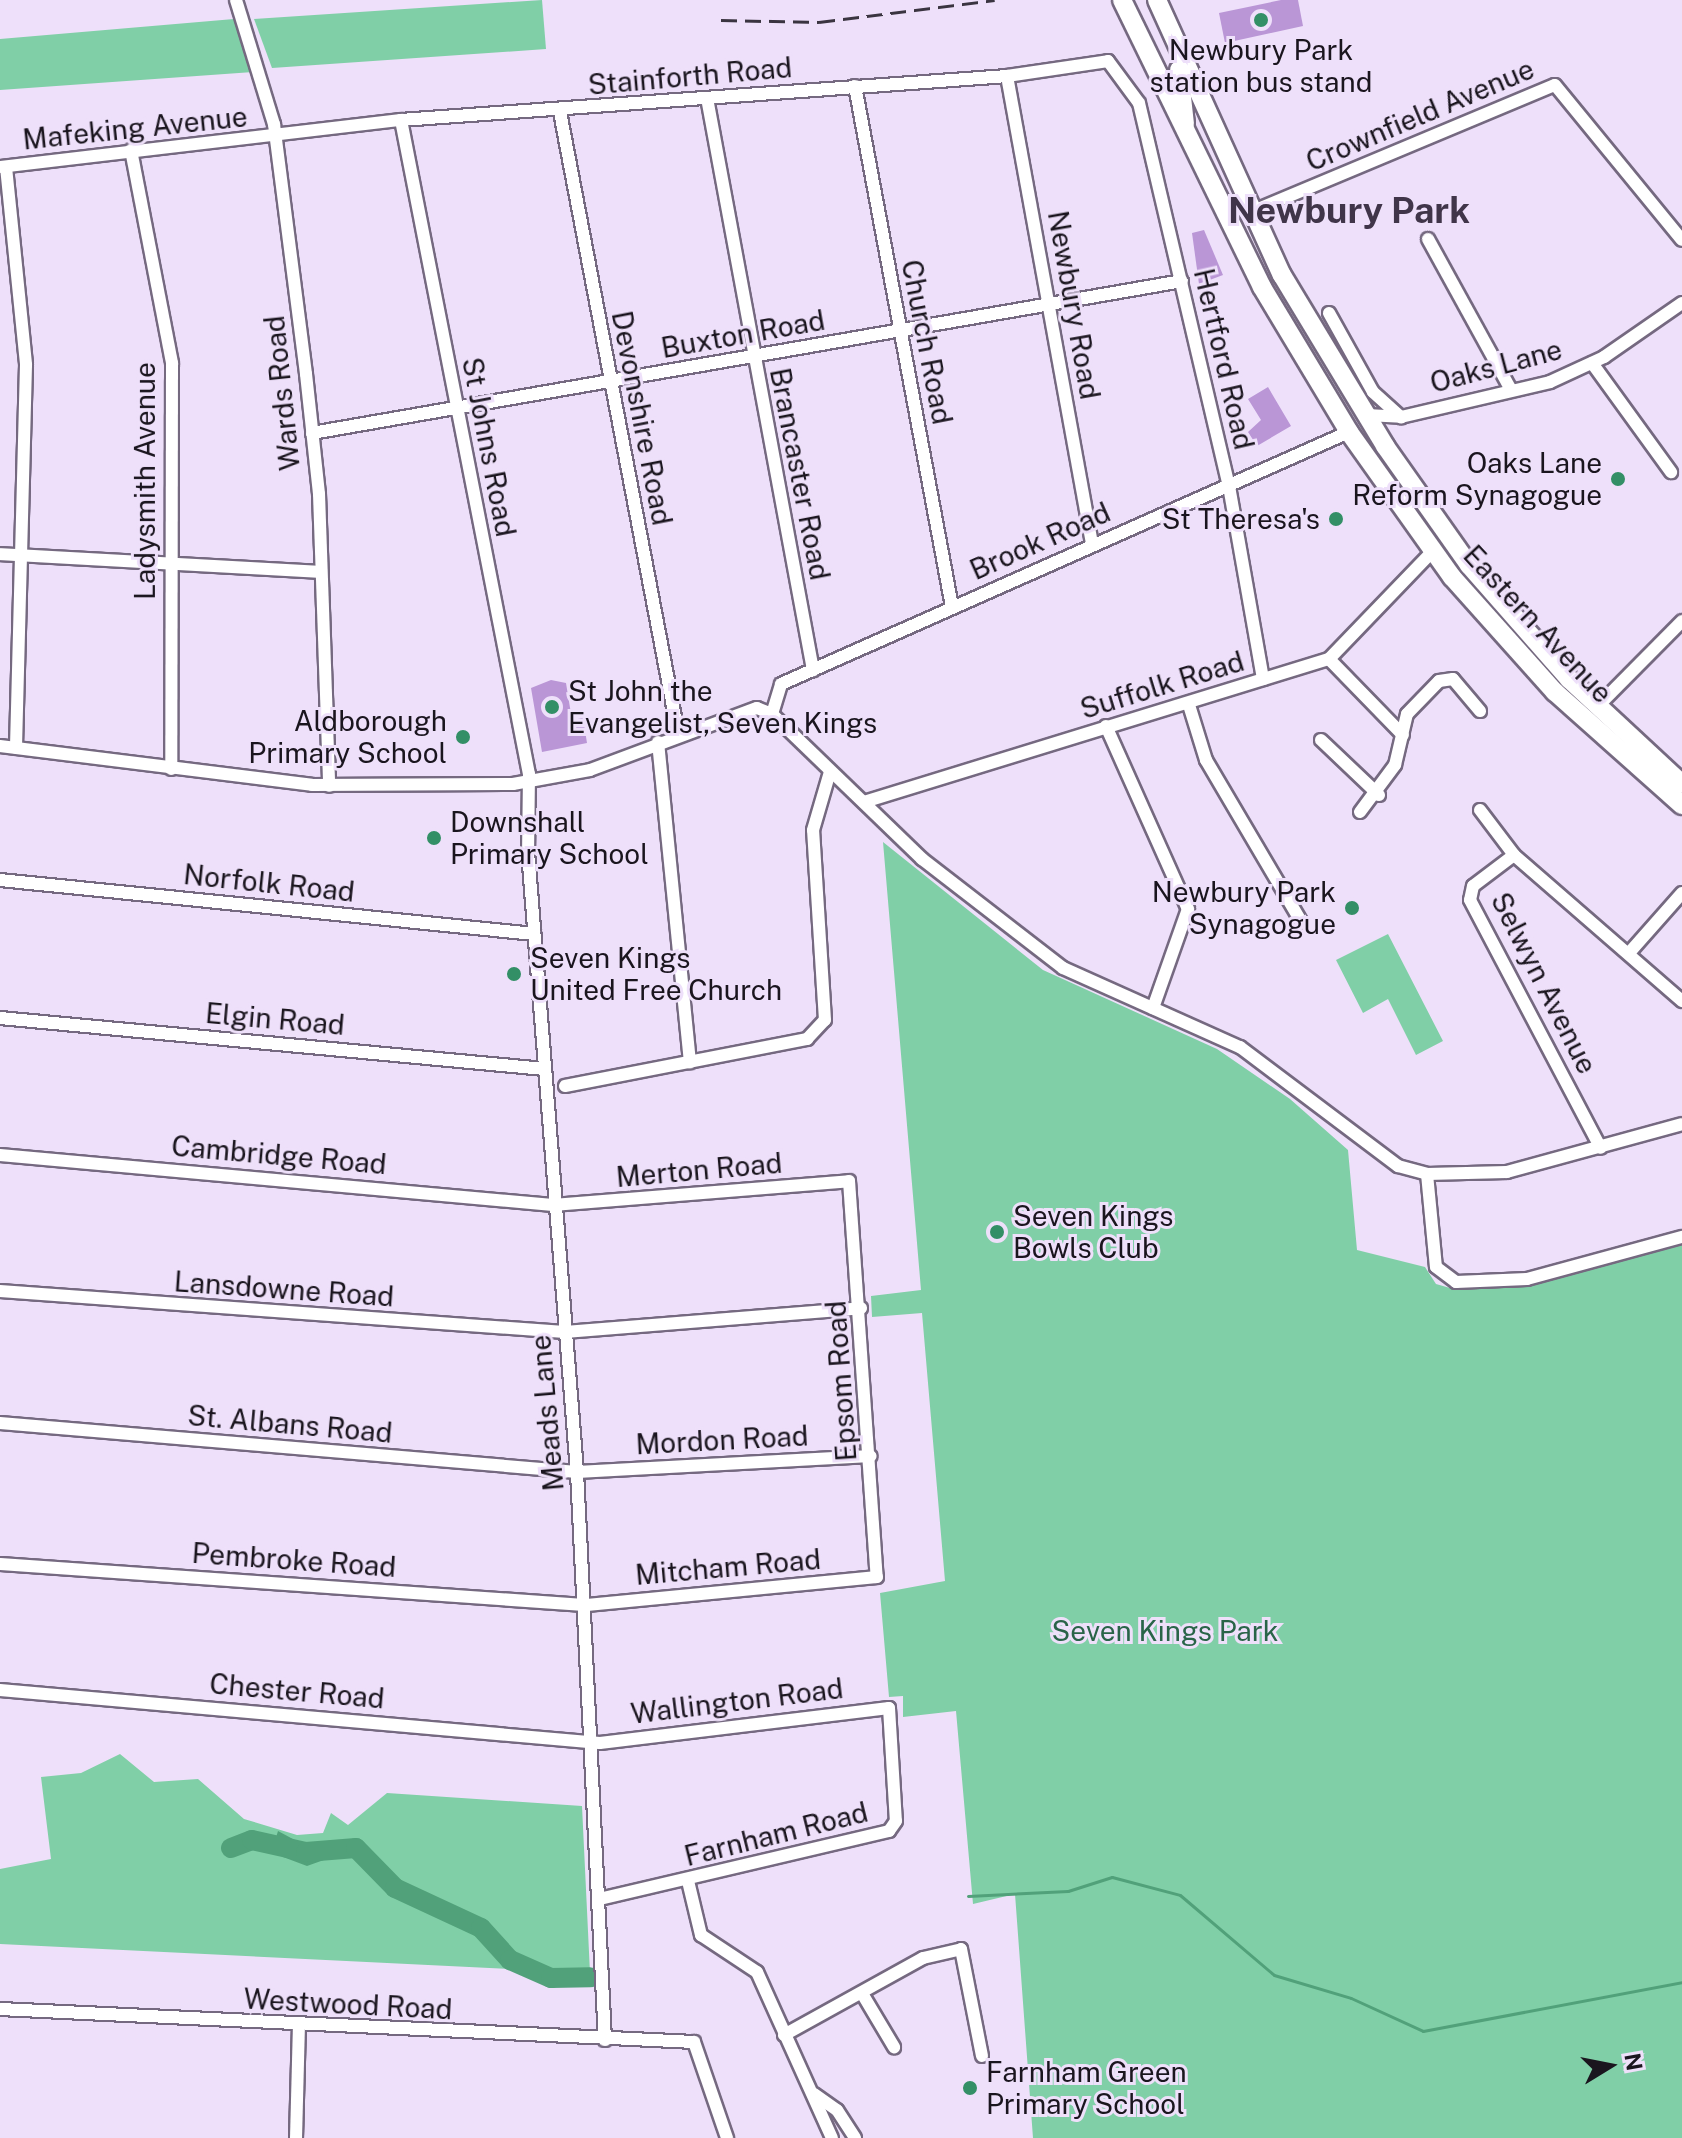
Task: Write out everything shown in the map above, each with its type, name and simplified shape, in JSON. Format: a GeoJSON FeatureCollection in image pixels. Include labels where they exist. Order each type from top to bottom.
{"type":"FeatureCollection","features":[{"type":"Feature","properties":{"kind":"highway","name":"Eastern Avenue"},"geometry":{"type":"LineString","coordinates":[[1157,0],[1183,68],[1251,212],[1385,446],[1469,565],[1597,707],[1682,784]]}},
{"type":"Feature","properties":{"kind":"highway","name":"Eastern Avenue"},"geometry":{"type":"LineString","coordinates":[[1124,2],[1262,287],[1349,432],[1434,550],[1555,692],[1682,805]]}},
{"type":"Feature","properties":{"kind":"highway"},"geometry":{"type":"LineString","coordinates":[[1152,63],[1183,68],[1185,124]]}},
{"type":"Feature","properties":{"kind":"street","name":"Wards Road"},"geometry":{"type":"LineString","coordinates":[[236,0],[259,69],[276,136],[312,433],[329,786]]}},
{"type":"Feature","properties":{"kind":"street","name":"Stainforth Road"},"geometry":{"type":"LineString","coordinates":[[276,136],[401,120],[560,112],[1007,76],[1108,61]]}},
{"type":"Feature","properties":{"kind":"street","name":"Hertford Road"},"geometry":{"type":"LineString","coordinates":[[1108,61],[1139,103],[1229,486],[1263,679]]}},
{"type":"Feature","properties":{"kind":"street","name":"Newbury Road"},"geometry":{"type":"LineString","coordinates":[[1007,76],[1092,544]]}},
{"type":"Feature","properties":{"kind":"street","name":"Crownfield Avenue"},"geometry":{"type":"LineString","coordinates":[[1251,212],[1555,85],[1682,240]]}},
{"type":"Feature","properties":{"kind":"street","name":"Church Road"},"geometry":{"type":"LineString","coordinates":[[855,86],[952,607]]}},
{"type":"Feature","properties":{"kind":"street","name":"Brancaster Road"},"geometry":{"type":"LineString","coordinates":[[707,98],[813,670]]}},
{"type":"Feature","properties":{"kind":"street","name":"Devonshire Road"},"geometry":{"type":"LineString","coordinates":[[560,112],[678,733]]}},
{"type":"Feature","properties":{"kind":"street","name":"St Johns Road"},"geometry":{"type":"LineString","coordinates":[[401,120],[527,783]]}},
{"type":"Feature","properties":{"kind":"street","name":"Mafeking Avenue"},"geometry":{"type":"LineString","coordinates":[[3,167],[131,150],[276,136]]}},
{"type":"Feature","properties":{"kind":"street","name":"Ladysmith Avenue"},"geometry":{"type":"LineString","coordinates":[[131,150],[172,363],[167,563],[171,769]]}},
{"type":"Feature","properties":{"kind":"street"},"geometry":{"type":"LineString","coordinates":[[3,167],[26,365],[16,748]]}},
{"type":"Feature","properties":{"kind":"street"},"geometry":{"type":"LineString","coordinates":[[1428,239],[1510,388]]}},
{"type":"Feature","properties":{"kind":"street","name":"Buxton Road"},"geometry":{"type":"LineString","coordinates":[[312,433],[457,411],[1182,281]]}},
{"type":"Feature","properties":{"kind":"street","name":"Oaks Lane"},"geometry":{"type":"LineString","coordinates":[[1366,415],[1401,417],[1592,363],[1682,303]]}},
{"type":"Feature","properties":{"kind":"street"},"geometry":{"type":"LineString","coordinates":[[1329,313],[1373,392],[1401,417]]}},
{"type":"Feature","properties":{"kind":"street"},"geometry":{"type":"LineString","coordinates":[[1592,363],[1671,472]]}},
{"type":"Feature","properties":{"kind":"street","name":"Oaks Lane"},"geometry":{"type":"LineString","coordinates":[[1385,446],[1401,417]]}},
{"type":"Feature","properties":{"kind":"street","name":"Brook Road"},"geometry":{"type":"LineString","coordinates":[[772,714],[781,684],[1349,432]]}},
{"type":"Feature","properties":{"kind":"street","name":"Suffolk Road"},"geometry":{"type":"LineString","coordinates":[[864,802],[1106,726],[1189,705],[1329,659],[1434,550]]}},
{"type":"Feature","properties":{"kind":"street"},"geometry":{"type":"LineString","coordinates":[[0,554],[320,572]]}},
{"type":"Feature","properties":{"kind":"street"},"geometry":{"type":"LineString","coordinates":[[1597,707],[1682,621]]}},
{"type":"Feature","properties":{"kind":"street"},"geometry":{"type":"LineString","coordinates":[[1329,659],[1403,735]]}},
{"type":"Feature","properties":{"kind":"street"},"geometry":{"type":"LineString","coordinates":[[1360,812],[1379,795],[1403,735],[1407,714],[1439,681],[1453,679],[1480,711]]}},
{"type":"Feature","properties":{"kind":"street"},"geometry":{"type":"LineString","coordinates":[[1189,705],[1206,760],[1302,923]]}},
{"type":"Feature","properties":{"kind":"street"},"geometry":{"type":"LineString","coordinates":[[0,746],[329,786],[527,783],[590,770],[748,708],[772,714],[922,859],[1063,968],[1240,1047],[1374,1153],[1427,1174],[1507,1172],[1682,1124]]}},
{"type":"Feature","properties":{"kind":"street"},"geometry":{"type":"LineString","coordinates":[[1106,726],[1188,909],[1153,1008]]}},
{"type":"Feature","properties":{"kind":"street"},"geometry":{"type":"LineString","coordinates":[[1321,740],[1379,795]]}},
{"type":"Feature","properties":{"kind":"street"},"geometry":{"type":"LineString","coordinates":[[658,742],[690,1062]]}},
{"type":"Feature","properties":{"kind":"street"},"geometry":{"type":"LineString","coordinates":[[565,1086],[807,1039],[825,1020],[813,830],[830,772]]}},
{"type":"Feature","properties":{"kind":"street","name":"Meads Lane"},"geometry":{"type":"LineString","coordinates":[[527,783],[553,1205],[577,1472],[605,2040]]}},
{"type":"Feature","properties":{"kind":"street"},"geometry":{"type":"LineString","coordinates":[[1480,810],[1514,855],[1682,1001]]}},
{"type":"Feature","properties":{"kind":"street","name":"Selwyn Avenue"},"geometry":{"type":"LineString","coordinates":[[1514,855],[1473,886],[1470,900],[1601,1148]]}},
{"type":"Feature","properties":{"kind":"street","name":"Norfolk Road"},"geometry":{"type":"LineString","coordinates":[[0,880],[534,934]]}},
{"type":"Feature","properties":{"kind":"street"},"geometry":{"type":"LineString","coordinates":[[1629,953],[1682,893]]}},
{"type":"Feature","properties":{"kind":"street","name":"Elgin Road"},"geometry":{"type":"LineString","coordinates":[[0,1018],[545,1069]]}},
{"type":"Feature","properties":{"kind":"street","name":"Cambridge Road"},"geometry":{"type":"LineString","coordinates":[[0,1155],[553,1205]]}},
{"type":"Feature","properties":{"kind":"street"},"geometry":{"type":"LineString","coordinates":[[1427,1174],[1436,1267],[1456,1282],[1527,1279],[1682,1237]]}},
{"type":"Feature","properties":{"kind":"street","name":"Merton Road"},"geometry":{"type":"LineString","coordinates":[[553,1205],[849,1181]]}},
{"type":"Feature","properties":{"kind":"street","name":"Epsom Road"},"geometry":{"type":"LineString","coordinates":[[849,1181],[861,1308],[877,1577]]}},
{"type":"Feature","properties":{"kind":"street","name":"Lansdowne Road"},"geometry":{"type":"LineString","coordinates":[[0,1291],[565,1332],[861,1308]]}},
{"type":"Feature","properties":{"kind":"street","name":"St. Albans Road"},"geometry":{"type":"LineString","coordinates":[[0,1423],[577,1472]]}},
{"type":"Feature","properties":{"kind":"street","name":"Mordon Road"},"geometry":{"type":"LineString","coordinates":[[577,1472],[871,1456]]}},
{"type":"Feature","properties":{"kind":"street","name":"Pembroke Road"},"geometry":{"type":"LineString","coordinates":[[0,1564],[584,1605]]}},
{"type":"Feature","properties":{"kind":"street","name":"Mitcham Road"},"geometry":{"type":"LineString","coordinates":[[584,1605],[877,1577]]}},
{"type":"Feature","properties":{"kind":"street","name":"Chester Road"},"geometry":{"type":"LineString","coordinates":[[0,1690],[591,1742]]}},
{"type":"Feature","properties":{"kind":"street","name":"Wallington Road"},"geometry":{"type":"LineString","coordinates":[[591,1742],[889,1708]]}},
{"type":"Feature","properties":{"kind":"street","name":"Farnham Road"},"geometry":{"type":"LineString","coordinates":[[599,1899],[688,1881],[894,1828],[889,1708]]}},
{"type":"Feature","properties":{"kind":"street"},"geometry":{"type":"LineString","coordinates":[[688,1881],[701,1935],[752,1964],[832,2138]]}},
{"type":"Feature","properties":{"kind":"street"},"geometry":{"type":"LineString","coordinates":[[784,2035],[863,1995],[923,1958],[961,1949],[982,2056]]}},
{"type":"Feature","properties":{"kind":"street"},"geometry":{"type":"LineString","coordinates":[[863,1995],[894,2047]]}},
{"type":"Feature","properties":{"kind":"street","name":"Westwood Road"},"geometry":{"type":"LineString","coordinates":[[0,2009],[299,2027],[694,2042],[727,2138]]}},
{"type":"Feature","properties":{"kind":"street"},"geometry":{"type":"LineString","coordinates":[[296,2138],[299,2027]]}},
{"type":"Feature","properties":{"kind":"street"},"geometry":{"type":"LineString","coordinates":[[814,2094],[844,2117],[855,2138]]}},
{"type":"Feature","properties":{"kind":"green space"},"geometry":{"type":"Polygon","coordinates":[[[542,0],[546,49],[272,68],[254,19],[542,0]]]}},
{"type":"Feature","properties":{"kind":"green space"},"geometry":{"type":"Polygon","coordinates":[[[234,19],[253,72],[0,90],[0,39],[234,19]]]}},
{"type":"Feature","properties":{"kind":"green space","name":"Seven Kings Park"},"geometry":{"type":"Polygon","coordinates":[[[883,842],[1043,970],[1217,1049],[1290,1099],[1348,1150],[1357,1250],[1425,1267],[1436,1284],[1450,1288],[1530,1286],[1682,1245],[1682,2138],[1033,2138],[1015,1894],[973,1904],[956,1711],[903,1717],[903,1696],[889,1697],[880,1593],[945,1581],[922,1313],[872,1317],[871,1296],[921,1290],[883,842]]]}},
{"type":"Feature","properties":{"kind":"green space"},"geometry":{"type":"Polygon","coordinates":[[[1388,934],[1443,1041],[1416,1055],[1388,999],[1363,1013],[1336,960],[1388,934]]]}},
{"type":"Feature","properties":{"kind":"green space"},"geometry":{"type":"Polygon","coordinates":[[[120,1754],[154,1782],[198,1779],[244,1819],[297,1835],[323,1833],[331,1813],[348,1825],[387,1793],[582,1806],[590,1973],[0,1944],[0,1869],[51,1859],[41,1777],[81,1773],[120,1754]]]}},
{"type":"Feature","properties":{"kind":"shaded area"},"geometry":{"type":"Polygon","coordinates":[[[278,1831],[304,1845],[332,1844],[335,1856],[307,1866],[283,1857],[274,1844],[278,1831]]]}},
{"type":"Feature","properties":{"kind":"building","name":"Newbury Park station bus stand"},"geometry":{"type":"Polygon","coordinates":[[[1281,0],[1298,0],[1303,26],[1225,43],[1219,13],[1281,0]]]}},
{"type":"Feature","properties":{"kind":"building"},"geometry":{"type":"Polygon","coordinates":[[[1204,230],[1223,275],[1199,284],[1192,233],[1204,230]]]}},
{"type":"Feature","properties":{"kind":"building"},"geometry":{"type":"Polygon","coordinates":[[[1268,387],[1291,426],[1257,446],[1248,432],[1261,420],[1248,399],[1268,387]]]}},
{"type":"Feature","properties":{"kind":"building","name":"St John the Evangelist, Seven Kings"},"geometry":{"type":"Polygon","coordinates":[[[551,680],[566,683],[572,720],[583,718],[587,743],[542,752],[531,688],[551,680]]]}},
{"type":"Feature","properties":{"kind":"waterway"},"geometry":{"type":"LineString","coordinates":[[231,1848],[252,1840],[306,1852],[356,1848],[395,1888],[481,1928],[510,1960],[551,1978],[590,1977]]}},
{"type":"Feature","properties":{"kind":"waterway"},"geometry":{"type":"LineString","coordinates":[[968,1896],[1068,1891],[1112,1877],[1180,1895],[1274,1975],[1351,1998],[1423,2031],[1682,1982]]}},
{"type":"Feature","properties":{"kind":"railway"},"geometry":{"type":"LineString","coordinates":[[721,20],[819,22],[995,0]]}},
{"type":"Feature","properties":{"kind":"place","name":"Newbury Park station bus stand"},"geometry":{"type":"Point","coordinates":[1261,20]}},
{"type":"Feature","properties":{"kind":"place","name":"Oaks Lane Reform Synagogue"},"geometry":{"type":"Point","coordinates":[1618,479]}},
{"type":"Feature","properties":{"kind":"place","name":"St Theresa's"},"geometry":{"type":"Point","coordinates":[1336,519]}},
{"type":"Feature","properties":{"kind":"place","name":"St John the Evangelist, Seven Kings"},"geometry":{"type":"Point","coordinates":[552,707]}},
{"type":"Feature","properties":{"kind":"place","name":"Aldborough Primary School"},"geometry":{"type":"Point","coordinates":[463,737]}},
{"type":"Feature","properties":{"kind":"place","name":"Downshall Primary School"},"geometry":{"type":"Point","coordinates":[434,838]}},
{"type":"Feature","properties":{"kind":"place","name":"Newbury Park Synagogue"},"geometry":{"type":"Point","coordinates":[1352,908]}},
{"type":"Feature","properties":{"kind":"place","name":"Seven Kings United Free Church"},"geometry":{"type":"Point","coordinates":[514,974]}},
{"type":"Feature","properties":{"kind":"place","name":"Seven Kings Bowls Club"},"geometry":{"type":"Point","coordinates":[997,1232]}},
{"type":"Feature","properties":{"kind":"place","name":"Farnham Green Primary School"},"geometry":{"type":"Point","coordinates":[970,2088]}},
{"type":"Feature","properties":{"kind":"district","name":"Newbury Park"},"geometry":{"type":"Point","coordinates":[1349,211]}}]}
